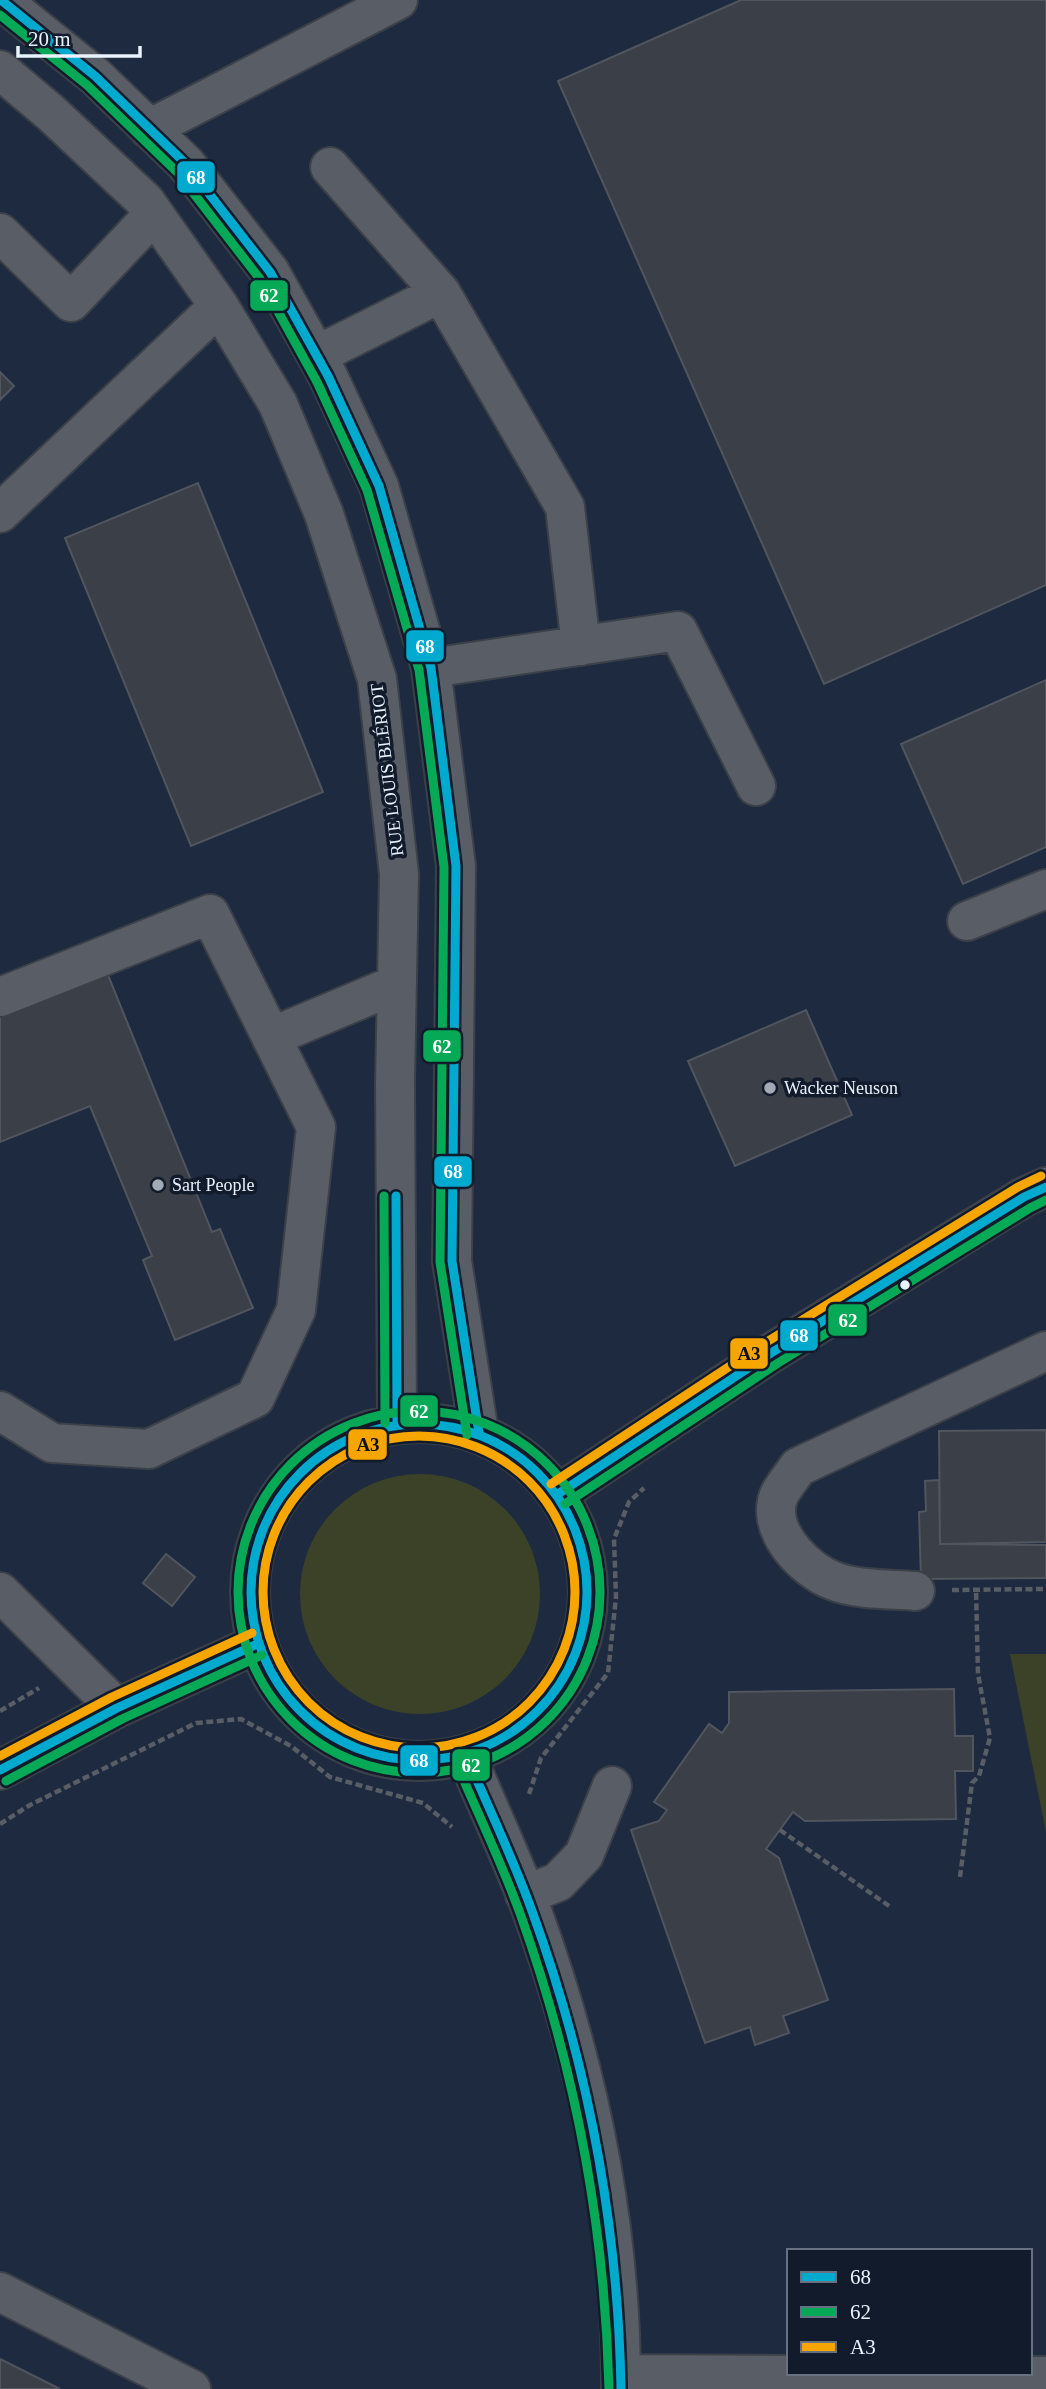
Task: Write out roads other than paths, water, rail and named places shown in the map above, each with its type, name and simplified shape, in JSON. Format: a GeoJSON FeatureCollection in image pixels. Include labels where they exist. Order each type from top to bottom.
{"type":"FeatureCollection","features":[{"type":"Feature","properties":{"kind":"street"},"geometry":{"type":"LineString","coordinates":[[1,0],[95,76],[186,164],[270,272],[317,355],[379,486],[431,668],[456,866],[452,1261],[479,1433]]}},
{"type":"Feature","properties":{"kind":"street"},"geometry":{"type":"LineString","coordinates":[[149,129],[359,9],[398,0]]}},
{"type":"Feature","properties":{"kind":"street","name":"RUE LOUIS BLÉRIOT"},"geometry":{"type":"LineString","coordinates":[[0,70],[145,201],[219,306],[284,416],[324,514],[377,679],[399,874],[395,1083],[397,1423]]}},
{"type":"Feature","properties":{"kind":"street"},"geometry":{"type":"LineString","coordinates":[[330,167],[441,293],[565,507],[581,646]]}},
{"type":"Feature","properties":{"kind":"street"},"geometry":{"type":"LineString","coordinates":[[0,233],[71,302],[154,214]]}},
{"type":"Feature","properties":{"kind":"street"},"geometry":{"type":"LineString","coordinates":[[317,355],[441,293]]}},
{"type":"Feature","properties":{"kind":"street"},"geometry":{"type":"LineString","coordinates":[[0,513],[219,306]]}},
{"type":"Feature","properties":{"kind":"street"},"geometry":{"type":"LineString","coordinates":[[431,668],[678,631],[756,786]]}},
{"type":"Feature","properties":{"kind":"street"},"geometry":{"type":"LineString","coordinates":[[967,921],[1046,889]]}},
{"type":"Feature","properties":{"kind":"street"},"geometry":{"type":"LineString","coordinates":[[0,997],[210,914],[316,1127],[296,1310],[255,1398],[149,1449],[52,1443],[0,1411]]}},
{"type":"Feature","properties":{"kind":"street"},"geometry":{"type":"LineString","coordinates":[[271,1037],[397,984]]}},
{"type":"Feature","properties":{"kind":"street"},"geometry":{"type":"LineString","coordinates":[[558,1494],[771,1353],[1024,1197],[1045,1189]]}},
{"type":"Feature","properties":{"kind":"street"},"geometry":{"type":"LineString","coordinates":[[915,1591],[834,1582],[806,1565],[785,1541],[775,1516],[779,1495],[799,1467],[1046,1351]]}},
{"type":"Feature","properties":{"kind":"street"},"geometry":{"type":"LineString","coordinates":[[397,1423],[439,1423],[479,1433],[523,1457],[558,1494],[581,1542],[589,1595],[579,1647],[553,1695],[515,1732],[466,1755],[420,1762],[365,1753],[335,1740],[308,1721],[284,1694],[265,1664],[257,1644],[249,1595],[255,1546],[276,1501],[308,1464],[350,1437],[397,1423]]}},
{"type":"Feature","properties":{"kind":"street"},"geometry":{"type":"LineString","coordinates":[[0,1592],[117,1709]]}},
{"type":"Feature","properties":{"kind":"street"},"geometry":{"type":"LineString","coordinates":[[0,1770],[117,1709],[257,1644]]}},
{"type":"Feature","properties":{"kind":"street"},"geometry":{"type":"LineString","coordinates":[[466,1755],[525,1895],[572,2035],[601,2161],[615,2256],[621,2381],[1046,2376]]}},
{"type":"Feature","properties":{"kind":"street"},"geometry":{"type":"LineString","coordinates":[[525,1895],[558,1882],[584,1855],[612,1786]]}},
{"type":"Feature","properties":{"kind":"street"},"geometry":{"type":"LineString","coordinates":[[0,2292],[191,2389]]}},
{"type":"Feature","properties":{"kind":"place","name":"Wacker Neuson"},"geometry":{"type":"Point","coordinates":[770,1088]}},
{"type":"Feature","properties":{"kind":"place","name":"Sart People"},"geometry":{"type":"Point","coordinates":[158,1185]}}]}
